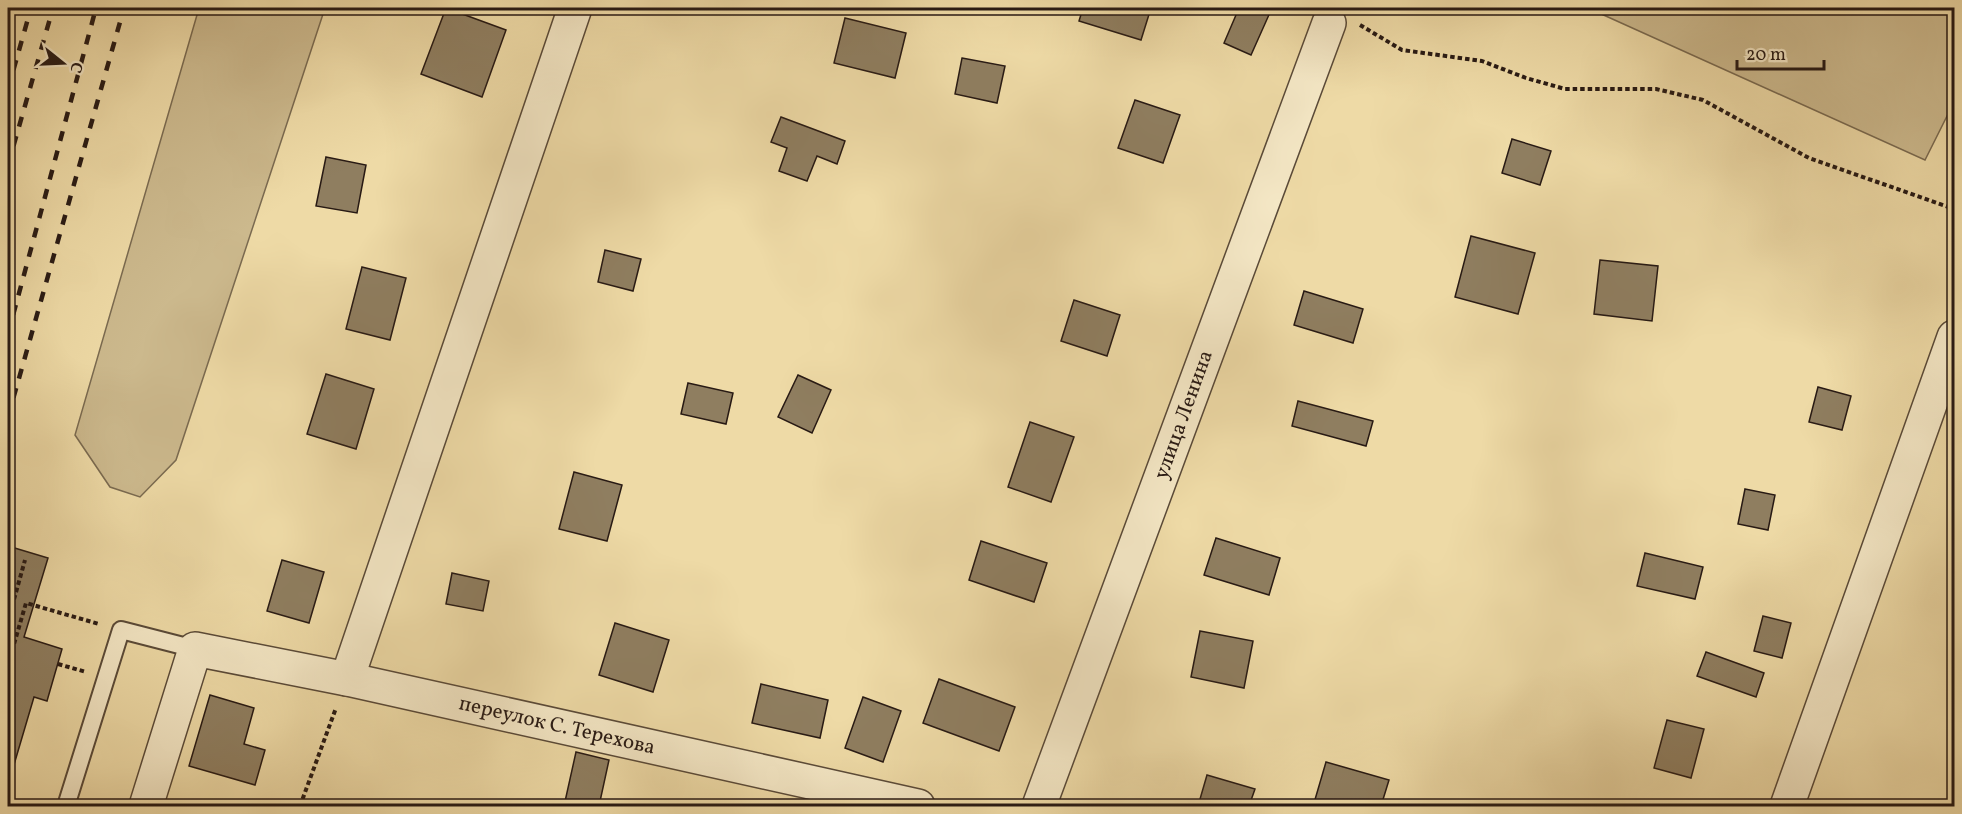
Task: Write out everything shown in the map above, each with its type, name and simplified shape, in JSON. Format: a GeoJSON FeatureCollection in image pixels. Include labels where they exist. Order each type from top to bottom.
{"type":"FeatureCollection","features":[{"type":"Feature","properties":{"kind":"street"},"geometry":{"type":"LineString","coordinates":[[347,679],[575,8]]}},
{"type":"Feature","properties":{"kind":"street","name":"улица Ленина"},"geometry":{"type":"LineString","coordinates":[[1039,807],[1329,22]]}},
{"type":"Feature","properties":{"kind":"street"},"geometry":{"type":"LineString","coordinates":[[1787,807],[1954,337]]}},
{"type":"Feature","properties":{"kind":"street"},"geometry":{"type":"LineString","coordinates":[[146,807],[195,649]]}},
{"type":"Feature","properties":{"kind":"street","name":"переулок С. Терехова"},"geometry":{"type":"LineString","coordinates":[[195,649],[347,679],[918,807]]}},
{"type":"Feature","properties":{"kind":"lane"},"geometry":{"type":"LineString","coordinates":[[66,807],[121,630],[195,649]]}},
{"type":"Feature","properties":{"kind":"path"},"geometry":{"type":"LineString","coordinates":[[1329,22],[1361,25],[1402,50],[1482,61],[1526,78],[1564,89],[1656,89],[1702,100],[1809,158],[1954,209]]}},
{"type":"Feature","properties":{"kind":"path"},"geometry":{"type":"LineString","coordinates":[[8,621],[24,560]]}},
{"type":"Feature","properties":{"kind":"path"},"geometry":{"type":"LineString","coordinates":[[12,651],[26,603],[107,626]]}},
{"type":"Feature","properties":{"kind":"path"},"geometry":{"type":"LineString","coordinates":[[300,807],[347,679]]}},
{"type":"Feature","properties":{"kind":"shaded area"},"geometry":{"type":"Polygon","coordinates":[[[199,8],[325,8],[176,460],[140,497],[110,487],[75,435],[199,8]]]}},
{"type":"Feature","properties":{"kind":"shaded area"},"geometry":{"type":"Polygon","coordinates":[[[1588,8],[1954,8],[1954,102],[1925,160],[1588,8]]]}},
{"type":"Feature","properties":{"kind":"building"},"geometry":{"type":"Polygon","coordinates":[[[446,8],[506,30],[482,97],[421,74],[446,8]]]}},
{"type":"Feature","properties":{"kind":"building"},"geometry":{"type":"Polygon","coordinates":[[[1083,8],[1151,8],[1141,40],[1079,21],[1083,8]]]}},
{"type":"Feature","properties":{"kind":"building"},"geometry":{"type":"Polygon","coordinates":[[[1239,8],[1272,8],[1251,55],[1224,43],[1239,8]]]}},
{"type":"Feature","properties":{"kind":"building"},"geometry":{"type":"Polygon","coordinates":[[[845,18],[906,33],[895,78],[834,63],[845,18]]]}},
{"type":"Feature","properties":{"kind":"building"},"geometry":{"type":"Polygon","coordinates":[[[962,58],[1005,66],[997,103],[955,94],[962,58]]]}},
{"type":"Feature","properties":{"kind":"building"},"geometry":{"type":"Polygon","coordinates":[[[1135,100],[1180,115],[1163,163],[1118,148],[1135,100]]]}},
{"type":"Feature","properties":{"kind":"building"},"geometry":{"type":"Polygon","coordinates":[[[781,117],[845,141],[837,164],[817,156],[807,181],[779,171],[787,148],[771,142],[781,117]]]}},
{"type":"Feature","properties":{"kind":"building"},"geometry":{"type":"Polygon","coordinates":[[[1512,139],[1551,151],[1540,185],[1502,173],[1512,139]]]}},
{"type":"Feature","properties":{"kind":"building"},"geometry":{"type":"Polygon","coordinates":[[[326,157],[366,165],[357,213],[316,206],[326,157]]]}},
{"type":"Feature","properties":{"kind":"building"},"geometry":{"type":"Polygon","coordinates":[[[1471,236],[1535,253],[1518,314],[1455,297],[1471,236]]]}},
{"type":"Feature","properties":{"kind":"building"},"geometry":{"type":"Polygon","coordinates":[[[605,250],[641,259],[633,291],[598,282],[605,250]]]}},
{"type":"Feature","properties":{"kind":"building"},"geometry":{"type":"Polygon","coordinates":[[[1600,260],[1658,266],[1652,321],[1594,314],[1600,260]]]}},
{"type":"Feature","properties":{"kind":"building"},"geometry":{"type":"Polygon","coordinates":[[[362,267],[406,278],[390,340],[346,329],[362,267]]]}},
{"type":"Feature","properties":{"kind":"building"},"geometry":{"type":"Polygon","coordinates":[[[1304,291],[1363,309],[1353,343],[1294,325],[1304,291]]]}},
{"type":"Feature","properties":{"kind":"building"},"geometry":{"type":"Polygon","coordinates":[[[1074,300],[1120,315],[1107,356],[1061,341],[1074,300]]]}},
{"type":"Feature","properties":{"kind":"building"},"geometry":{"type":"Polygon","coordinates":[[[326,374],[374,389],[356,449],[307,434],[326,374]]]}},
{"type":"Feature","properties":{"kind":"building"},"geometry":{"type":"Polygon","coordinates":[[[798,375],[831,390],[812,433],[778,417],[798,375]]]}},
{"type":"Feature","properties":{"kind":"building"},"geometry":{"type":"Polygon","coordinates":[[[688,383],[733,393],[726,424],[681,414],[688,383]]]}},
{"type":"Feature","properties":{"kind":"building"},"geometry":{"type":"Polygon","coordinates":[[[1818,387],[1851,396],[1842,430],[1809,422],[1818,387]]]}},
{"type":"Feature","properties":{"kind":"building"},"geometry":{"type":"Polygon","coordinates":[[[1298,401],[1373,421],[1366,446],[1292,426],[1298,401]]]}},
{"type":"Feature","properties":{"kind":"building"},"geometry":{"type":"Polygon","coordinates":[[[1030,422],[1074,437],[1051,502],[1008,487],[1030,422]]]}},
{"type":"Feature","properties":{"kind":"building"},"geometry":{"type":"Polygon","coordinates":[[[574,472],[622,485],[607,541],[559,529],[574,472]]]}},
{"type":"Feature","properties":{"kind":"building"},"geometry":{"type":"Polygon","coordinates":[[[1745,489],[1775,495],[1768,530],[1738,524],[1745,489]]]}},
{"type":"Feature","properties":{"kind":"building"},"geometry":{"type":"Polygon","coordinates":[[[1216,538],[1280,558],[1269,595],[1204,575],[1216,538]]]}},
{"type":"Feature","properties":{"kind":"building"},"geometry":{"type":"Polygon","coordinates":[[[981,541],[1047,563],[1034,602],[969,580],[981,541]]]}},
{"type":"Feature","properties":{"kind":"building"},"geometry":{"type":"Polygon","coordinates":[[[8,546],[48,558],[24,637],[62,649],[47,701],[34,697],[8,785],[8,546]]]}},
{"type":"Feature","properties":{"kind":"building"},"geometry":{"type":"Polygon","coordinates":[[[1645,553],[1703,567],[1695,599],[1637,586],[1645,553]]]}},
{"type":"Feature","properties":{"kind":"building"},"geometry":{"type":"Polygon","coordinates":[[[282,560],[324,572],[309,623],[267,611],[282,560]]]}},
{"type":"Feature","properties":{"kind":"building"},"geometry":{"type":"Polygon","coordinates":[[[452,573],[489,581],[483,611],[446,604],[452,573]]]}},
{"type":"Feature","properties":{"kind":"building"},"geometry":{"type":"Polygon","coordinates":[[[1763,616],[1791,623],[1782,658],[1754,651],[1763,616]]]}},
{"type":"Feature","properties":{"kind":"building"},"geometry":{"type":"Polygon","coordinates":[[[615,623],[669,640],[653,692],[599,675],[615,623]]]}},
{"type":"Feature","properties":{"kind":"building"},"geometry":{"type":"Polygon","coordinates":[[[1200,631],[1253,641],[1244,688],[1191,677],[1200,631]]]}},
{"type":"Feature","properties":{"kind":"building"},"geometry":{"type":"Polygon","coordinates":[[[1706,652],[1764,673],[1756,697],[1697,676],[1706,652]]]}},
{"type":"Feature","properties":{"kind":"building"},"geometry":{"type":"Polygon","coordinates":[[[939,679],[1015,707],[999,751],[923,723],[939,679]]]}},
{"type":"Feature","properties":{"kind":"building"},"geometry":{"type":"Polygon","coordinates":[[[761,684],[828,700],[820,738],[752,723],[761,684]]]}},
{"type":"Feature","properties":{"kind":"building"},"geometry":{"type":"Polygon","coordinates":[[[210,695],[254,708],[244,744],[265,750],[255,785],[189,766],[210,695]]]}},
{"type":"Feature","properties":{"kind":"building"},"geometry":{"type":"Polygon","coordinates":[[[863,697],[901,711],[883,762],[845,748],[863,697]]]}},
{"type":"Feature","properties":{"kind":"building"},"geometry":{"type":"Polygon","coordinates":[[[1667,720],[1704,729],[1691,778],[1654,768],[1667,720]]]}},
{"type":"Feature","properties":{"kind":"building"},"geometry":{"type":"Polygon","coordinates":[[[576,752],[609,760],[599,806],[564,806],[576,752]]]}},
{"type":"Feature","properties":{"kind":"building"},"geometry":{"type":"Polygon","coordinates":[[[1326,762],[1389,780],[1381,806],[1326,806],[1314,803],[1326,762]]]}},
{"type":"Feature","properties":{"kind":"building"},"geometry":{"type":"Polygon","coordinates":[[[1207,775],[1255,789],[1249,806],[1198,806],[1207,775]]]}},
{"type":"Feature","properties":{"kind":"railway"},"geometry":{"type":"LineString","coordinates":[[8,89],[31,8]]}},
{"type":"Feature","properties":{"kind":"railway"},"geometry":{"type":"LineString","coordinates":[[8,165],[53,8]]}},
{"type":"Feature","properties":{"kind":"railway"},"geometry":{"type":"LineString","coordinates":[[8,334],[96,8]]}},
{"type":"Feature","properties":{"kind":"railway"},"geometry":{"type":"LineString","coordinates":[[8,417],[124,8]]}}]}
